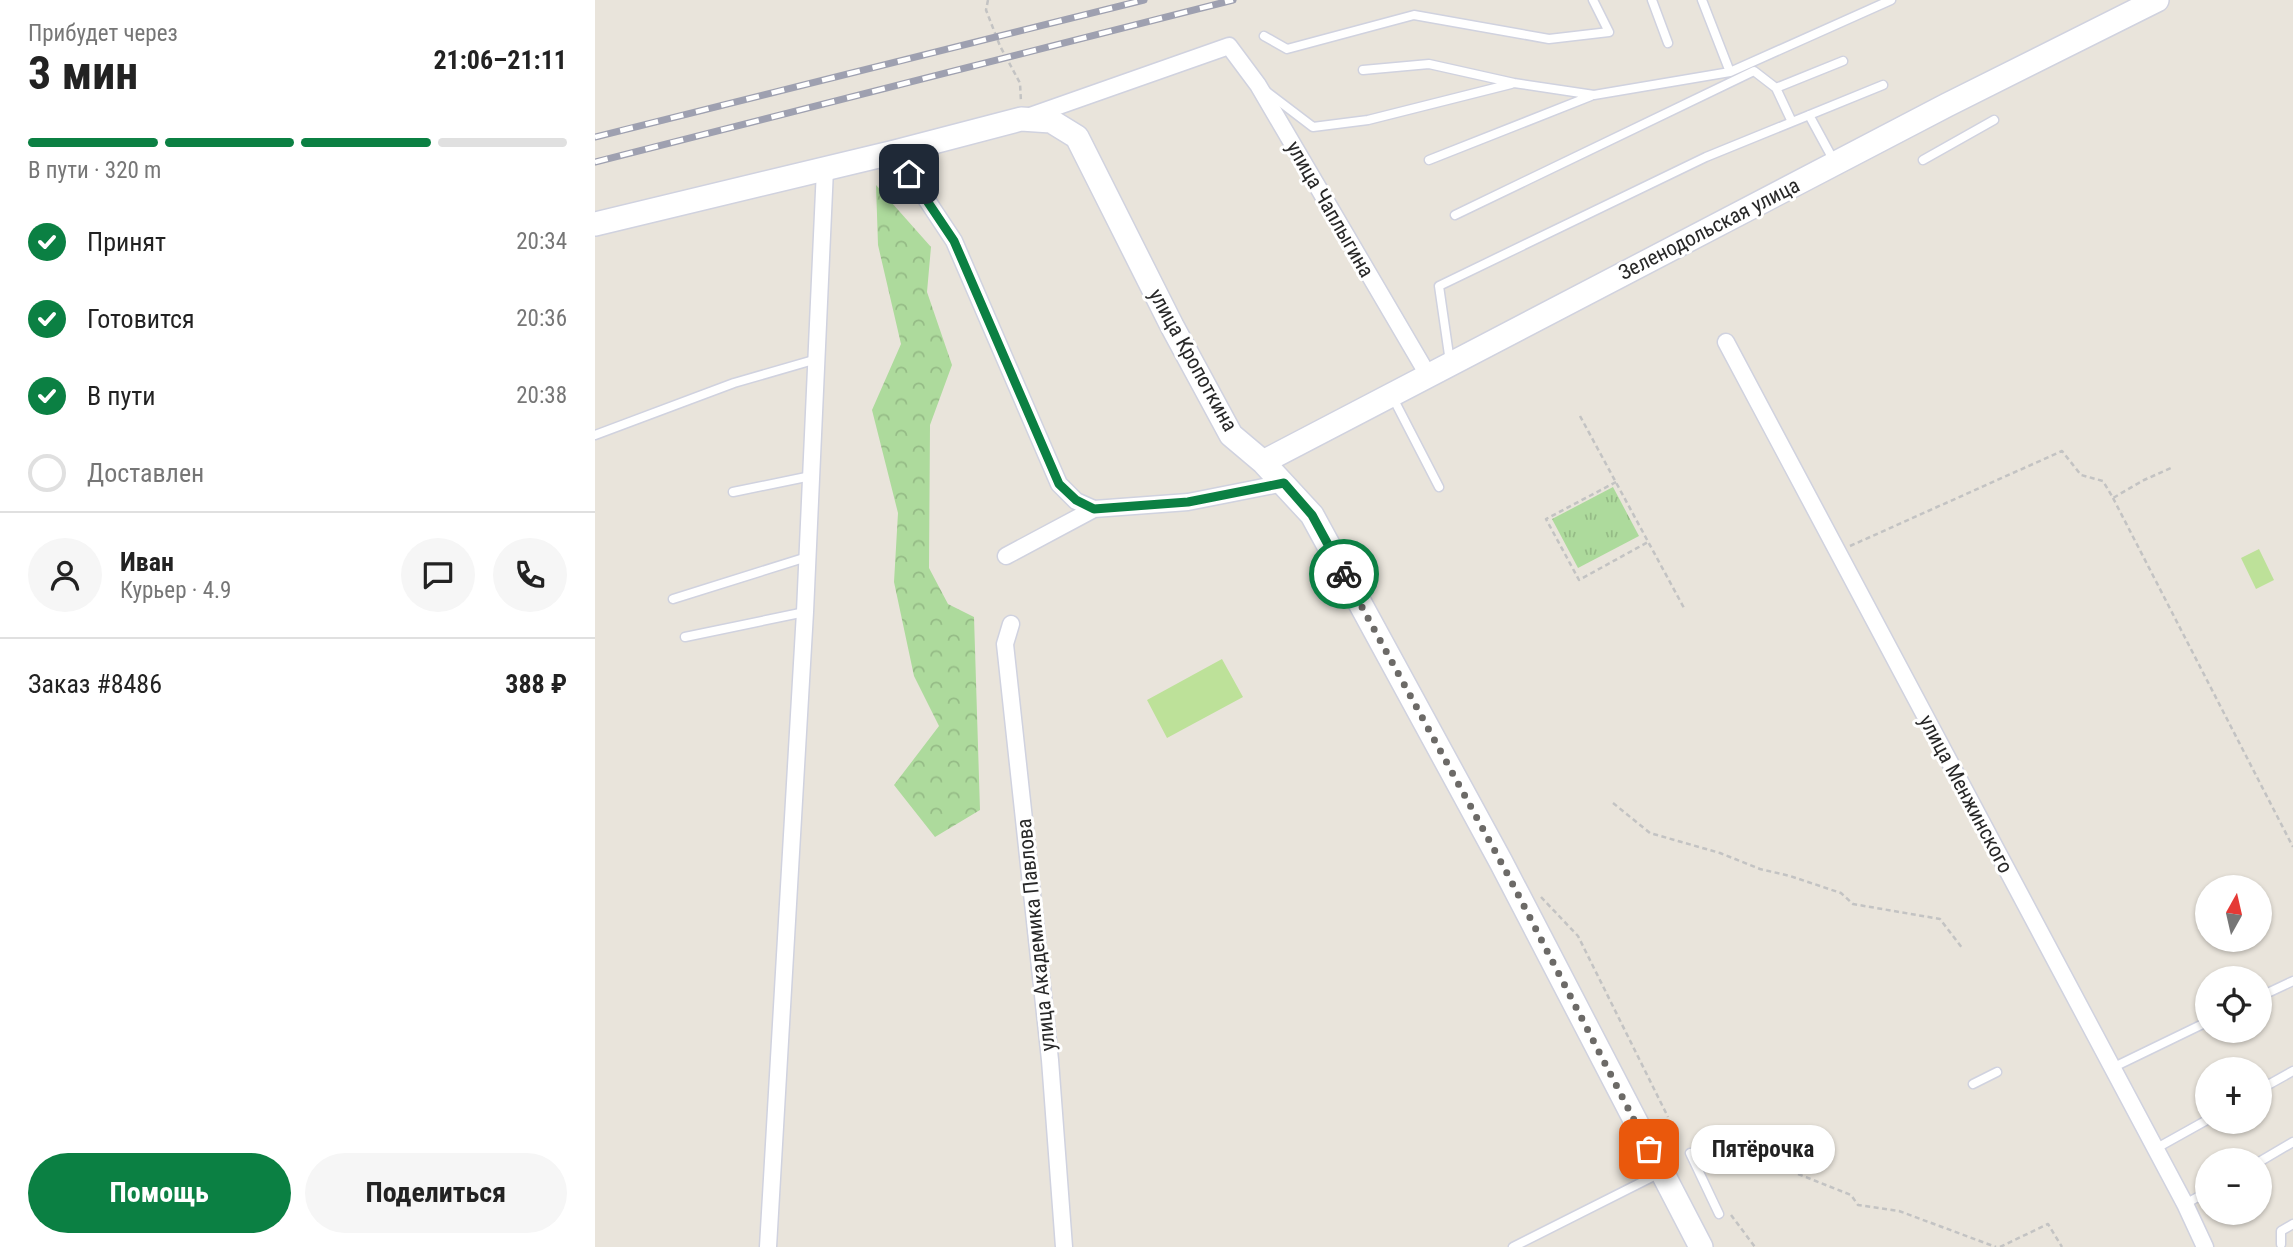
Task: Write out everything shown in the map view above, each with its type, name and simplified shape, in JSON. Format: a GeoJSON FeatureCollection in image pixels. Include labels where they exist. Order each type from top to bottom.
{"type":"FeatureCollection","features":[{"type":"Feature","properties":{"kind":"street","name":"Зеленодольская улица"},"geometry":{"type":"LineString","coordinates":[[1263,462],[1947,105],[2157,0]]}},
{"type":"Feature","properties":{"kind":"street","name":"улица Чаплыгина"},"geometry":{"type":"LineString","coordinates":[[1021,119],[1229,46],[1258,85],[1428,375]]}},
{"type":"Feature","properties":{"kind":"street"},"geometry":{"type":"LineString","coordinates":[[595,223],[895,152],[1021,119]]}},
{"type":"Feature","properties":{"kind":"street","name":"улица Кропоткина"},"geometry":{"type":"LineString","coordinates":[[1021,119],[1051,121],[1077,137],[1172,326],[1231,435],[1263,462],[1312,515],[1501,862],[1701,1247]]}},
{"type":"Feature","properties":{"kind":"street"},"geometry":{"type":"LineString","coordinates":[[895,152],[954,241],[1059,484],[1076,500],[1094,509]]}},
{"type":"Feature","properties":{"kind":"street"},"geometry":{"type":"LineString","coordinates":[[768,1247],[805,612],[825,169]]}},
{"type":"Feature","properties":{"kind":"street","name":"улица Менжинского"},"geometry":{"type":"LineString","coordinates":[[1726,342],[2205,1247]]}},
{"type":"Feature","properties":{"kind":"street"},"geometry":{"type":"LineString","coordinates":[[1006,556],[1094,509],[1188,502],[1284,483]]}},
{"type":"Feature","properties":{"kind":"street","name":"улица Академика Павлова"},"geometry":{"type":"LineString","coordinates":[[1011,624],[1005,644],[1050,1060],[1064,1247]]}},
{"type":"Feature","properties":{"kind":"lane"},"geometry":{"type":"LineString","coordinates":[[1264,36],[1287,49],[1414,15],[1549,39],[1609,32],[1593,0]]}},
{"type":"Feature","properties":{"kind":"lane"},"geometry":{"type":"LineString","coordinates":[[1652,0],[1668,43]]}},
{"type":"Feature","properties":{"kind":"lane"},"geometry":{"type":"LineString","coordinates":[[1702,0],[1730,72]]}},
{"type":"Feature","properties":{"kind":"lane"},"geometry":{"type":"LineString","coordinates":[[1429,160],[1594,95],[1730,72],[1891,0]]}},
{"type":"Feature","properties":{"kind":"lane"},"geometry":{"type":"LineString","coordinates":[[1776,88],[1843,61]]}},
{"type":"Feature","properties":{"kind":"lane"},"geometry":{"type":"LineString","coordinates":[[1363,70],[1429,64],[1514,83],[1594,95]]}},
{"type":"Feature","properties":{"kind":"lane"},"geometry":{"type":"LineString","coordinates":[[1455,215],[1754,71],[1776,88],[1792,122]]}},
{"type":"Feature","properties":{"kind":"lane"},"geometry":{"type":"LineString","coordinates":[[1258,85],[1313,127],[1368,120],[1514,83]]}},
{"type":"Feature","properties":{"kind":"lane"},"geometry":{"type":"LineString","coordinates":[[1450,363],[1439,286],[1706,157],[1882,85]]}},
{"type":"Feature","properties":{"kind":"lane"},"geometry":{"type":"LineString","coordinates":[[1809,115],[1835,163]]}},
{"type":"Feature","properties":{"kind":"lane"},"geometry":{"type":"LineString","coordinates":[[1923,160],[1994,120]]}},
{"type":"Feature","properties":{"kind":"lane"},"geometry":{"type":"LineString","coordinates":[[595,435],[734,383],[817,359]]}},
{"type":"Feature","properties":{"kind":"lane"},"geometry":{"type":"LineString","coordinates":[[1392,395],[1439,487]]}},
{"type":"Feature","properties":{"kind":"lane"},"geometry":{"type":"LineString","coordinates":[[733,492],[811,476]]}},
{"type":"Feature","properties":{"kind":"lane"},"geometry":{"type":"LineString","coordinates":[[673,599],[807,557]]}},
{"type":"Feature","properties":{"kind":"lane"},"geometry":{"type":"LineString","coordinates":[[685,637],[805,612]]}},
{"type":"Feature","properties":{"kind":"lane"},"geometry":{"type":"LineString","coordinates":[[2272,991],[2293,981]]}},
{"type":"Feature","properties":{"kind":"lane"},"geometry":{"type":"LineString","coordinates":[[2112,1068],[2195,1028]]}},
{"type":"Feature","properties":{"kind":"lane"},"geometry":{"type":"LineString","coordinates":[[2272,1083],[2293,1071]]}},
{"type":"Feature","properties":{"kind":"lane"},"geometry":{"type":"LineString","coordinates":[[1973,1084],[1997,1072]]}},
{"type":"Feature","properties":{"kind":"lane"},"geometry":{"type":"LineString","coordinates":[[2155,1149],[2195,1127]]}},
{"type":"Feature","properties":{"kind":"lane"},"geometry":{"type":"LineString","coordinates":[[2272,1154],[2293,1142]]}},
{"type":"Feature","properties":{"kind":"lane"},"geometry":{"type":"LineString","coordinates":[[1690,1153],[1723,1212]]}},
{"type":"Feature","properties":{"kind":"lane"},"geometry":{"type":"LineString","coordinates":[[1513,1247],[1661,1172]]}},
{"type":"Feature","properties":{"kind":"lane"},"geometry":{"type":"LineString","coordinates":[[2185,1205],[2195,1199]]}},
{"type":"Feature","properties":{"kind":"lane"},"geometry":{"type":"LineString","coordinates":[[2281,1244],[2281,1231],[2293,1224]]}},
{"type":"Feature","properties":{"kind":"path"},"geometry":{"type":"LineString","coordinates":[[988,0],[986,10],[1000,46],[1020,83],[1021,119]]}},
{"type":"Feature","properties":{"kind":"path"},"geometry":{"type":"LineString","coordinates":[[1580,416],[1684,608]]}},
{"type":"Feature","properties":{"kind":"path"},"geometry":{"type":"LineString","coordinates":[[1838,553],[2062,451],[2081,475],[2103,481],[2113,498],[2293,847]]}},
{"type":"Feature","properties":{"kind":"path"},"geometry":{"type":"LineString","coordinates":[[2113,498],[2173,467]]}},
{"type":"Feature","properties":{"kind":"path"},"geometry":{"type":"LineString","coordinates":[[1616,482],[1546,520],[1579,580],[1648,542]]}},
{"type":"Feature","properties":{"kind":"path"},"geometry":{"type":"LineString","coordinates":[[1613,803],[1650,833],[1841,893],[1853,904],[1940,919],[1963,949]]}},
{"type":"Feature","properties":{"kind":"path"},"geometry":{"type":"LineString","coordinates":[[1535,891],[1578,936],[1668,1117]]}},
{"type":"Feature","properties":{"kind":"path"},"geometry":{"type":"LineString","coordinates":[[1798,1174],[1851,1195],[1858,1205],[1899,1211],[1998,1247],[2048,1224],[2062,1247]]}},
{"type":"Feature","properties":{"kind":"path"},"geometry":{"type":"LineString","coordinates":[[1723,1212],[1752,1246]]}},
{"type":"Feature","properties":{"kind":"green space"},"geometry":{"type":"Polygon","coordinates":[[[876,185],[931,247],[927,292],[952,365],[930,425],[929,568],[948,604],[974,617],[980,810],[935,837],[894,785],[939,726],[914,676],[894,582],[898,513],[872,410],[901,344],[878,245],[876,185]]]}},
{"type":"Feature","properties":{"kind":"green space"},"geometry":{"type":"Polygon","coordinates":[[[1613,487],[1639,536],[1578,568],[1552,519],[1613,487]]]}},
{"type":"Feature","properties":{"kind":"green space"},"geometry":{"type":"Polygon","coordinates":[[[2259,549],[2274,580],[2256,589],[2241,558],[2259,549]]]}},
{"type":"Feature","properties":{"kind":"green space"},"geometry":{"type":"Polygon","coordinates":[[[1222,659],[1243,697],[1167,738],[1147,700],[1222,659]]]}},
{"type":"Feature","properties":{"kind":"railway"},"geometry":{"type":"LineString","coordinates":[[595,137],[1144,0]]}},
{"type":"Feature","properties":{"kind":"railway"},"geometry":{"type":"LineString","coordinates":[[595,162],[1233,0]]}},
{"type":"Feature","properties":{"kind":"way so far"},"geometry":{"type":"LineString","coordinates":[[1344,574],[1508,875],[1649,1149]]}},
{"type":"Feature","properties":{"kind":"place","name":"Пятёрочка"},"geometry":{"type":"Point","coordinates":[1649,1149]}},
{"type":"Feature","properties":{"kind":"route"},"geometry":{"type":"LineString","coordinates":[[909,174],[954,241],[1059,484],[1076,500],[1094,509],[1188,502],[1284,483],[1312,515],[1344,574]]}}]}
